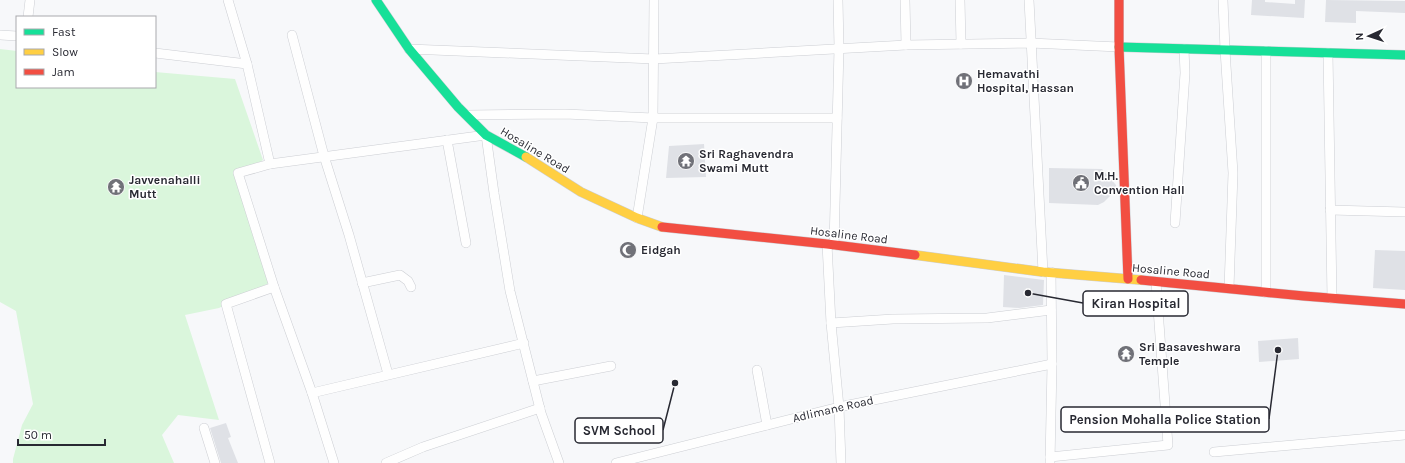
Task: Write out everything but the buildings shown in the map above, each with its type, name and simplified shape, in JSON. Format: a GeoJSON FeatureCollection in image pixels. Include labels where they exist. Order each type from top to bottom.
{"type":"FeatureCollection","features":[{"type":"Feature","properties":{"kind":"street"},"geometry":{"type":"LineString","coordinates":[[28,16],[30,0]]}},
{"type":"Feature","properties":{"kind":"street"},"geometry":{"type":"LineString","coordinates":[[228,0],[247,64],[270,164]]}},
{"type":"Feature","properties":{"kind":"street","name":"Hosaline Road"},"geometry":{"type":"LineString","coordinates":[[376,0],[409,49],[486,135],[523,154],[581,192],[659,227],[831,244],[1047,272],[1229,288],[1266,293],[1405,304]]}},
{"type":"Feature","properties":{"kind":"street"},"geometry":{"type":"LineString","coordinates":[[637,218],[653,118],[654,0]]}},
{"type":"Feature","properties":{"kind":"street"},"geometry":{"type":"LineString","coordinates":[[838,0],[839,48],[831,244],[831,323],[839,407],[842,463]]}},
{"type":"Feature","properties":{"kind":"street"},"geometry":{"type":"LineString","coordinates":[[906,0],[906,45]]}},
{"type":"Feature","properties":{"kind":"street"},"geometry":{"type":"LineString","coordinates":[[960,0],[961,44]]}},
{"type":"Feature","properties":{"kind":"street"},"geometry":{"type":"LineString","coordinates":[[1029,0],[1030,44],[1051,310],[1052,364],[1050,460],[1168,445],[1156,282]]}},
{"type":"Feature","properties":{"kind":"street"},"geometry":{"type":"LineString","coordinates":[[1119,0],[1119,46],[1128,279]]}},
{"type":"Feature","properties":{"kind":"street"},"geometry":{"type":"LineString","coordinates":[[1223,0],[1233,173],[1229,288]]}},
{"type":"Feature","properties":{"kind":"street"},"geometry":{"type":"LineString","coordinates":[[0,35],[16,36]]}},
{"type":"Feature","properties":{"kind":"street"},"geometry":{"type":"LineString","coordinates":[[292,35],[324,156],[349,235],[388,374]]}},
{"type":"Feature","properties":{"kind":"street"},"geometry":{"type":"LineString","coordinates":[[409,49],[654,59],[906,45],[1030,44],[1405,55]]}},
{"type":"Feature","properties":{"kind":"street"},"geometry":{"type":"LineString","coordinates":[[1175,223],[1184,88],[1184,49]]}},
{"type":"Feature","properties":{"kind":"street"},"geometry":{"type":"LineString","coordinates":[[1266,51],[1266,293]]}},
{"type":"Feature","properties":{"kind":"street"},"geometry":{"type":"LineString","coordinates":[[156,53],[247,64]]}},
{"type":"Feature","properties":{"kind":"street"},"geometry":{"type":"LineString","coordinates":[[1328,53],[1332,298]]}},
{"type":"Feature","properties":{"kind":"street"},"geometry":{"type":"LineString","coordinates":[[467,115],[565,114],[653,118],[837,118]]}},
{"type":"Feature","properties":{"kind":"street"},"geometry":{"type":"LineString","coordinates":[[334,463],[312,393],[274,287],[238,173],[270,164],[486,135],[510,291],[540,408],[559,463]]}},
{"type":"Feature","properties":{"kind":"street"},"geometry":{"type":"LineString","coordinates":[[447,140],[466,244]]}},
{"type":"Feature","properties":{"kind":"street"},"geometry":{"type":"LineString","coordinates":[[1330,210],[1405,212]]}},
{"type":"Feature","properties":{"kind":"street"},"geometry":{"type":"LineString","coordinates":[[362,283],[400,275],[408,281],[411,287]]}},
{"type":"Feature","properties":{"kind":"street"},"geometry":{"type":"LineString","coordinates":[[270,463],[226,304],[274,287]]}},
{"type":"Feature","properties":{"kind":"street"},"geometry":{"type":"LineString","coordinates":[[831,323],[893,319],[987,318],[1051,310]]}},
{"type":"Feature","properties":{"kind":"street"},"geometry":{"type":"LineString","coordinates":[[312,393],[388,374],[524,344]]}},
{"type":"Feature","properties":{"kind":"street","name":"Adlimane Road"},"geometry":{"type":"LineString","coordinates":[[616,463],[640,460],[839,407],[1052,364]]}},
{"type":"Feature","properties":{"kind":"street"},"geometry":{"type":"LineString","coordinates":[[533,381],[611,366]]}},
{"type":"Feature","properties":{"kind":"street"},"geometry":{"type":"LineString","coordinates":[[757,370],[767,425]]}},
{"type":"Feature","properties":{"kind":"street"},"geometry":{"type":"LineString","coordinates":[[386,463],[423,447],[540,408]]}},
{"type":"Feature","properties":{"kind":"street"},"geometry":{"type":"LineString","coordinates":[[204,428],[215,463]]}},
{"type":"Feature","properties":{"kind":"street"},"geometry":{"type":"LineString","coordinates":[[1214,452],[1405,435]]}},
{"type":"Feature","properties":{"kind":"green space"},"geometry":{"type":"Polygon","coordinates":[[[0,49],[16,51],[16,88],[156,88],[156,72],[235,79],[263,160],[235,179],[269,283],[219,308],[185,315],[219,420],[178,415],[162,435],[174,463],[13,463],[22,425],[33,404],[16,311],[0,302],[0,49]]]}},
{"type":"Feature","properties":{"kind":"traffic: fast"},"geometry":{"type":"LineString","coordinates":[[376,0],[409,49],[458,107],[486,135],[526,157]]}},
{"type":"Feature","properties":{"kind":"traffic: fast"},"geometry":{"type":"LineString","coordinates":[[1119,47],[1405,55]]}},
{"type":"Feature","properties":{"kind":"traffic: slow"},"geometry":{"type":"LineString","coordinates":[[526,157],[581,192],[637,218],[662,227]]}},
{"type":"Feature","properties":{"kind":"traffic: slow"},"geometry":{"type":"LineString","coordinates":[[915,255],[1043,272],[1141,280]]}},
{"type":"Feature","properties":{"kind":"traffic: jam"},"geometry":{"type":"LineString","coordinates":[[1119,0],[1119,47],[1128,279]]}},
{"type":"Feature","properties":{"kind":"traffic: jam"},"geometry":{"type":"LineString","coordinates":[[662,227],[827,244],[915,255]]}},
{"type":"Feature","properties":{"kind":"traffic: jam"},"geometry":{"type":"LineString","coordinates":[[1141,280],[1405,304]]}},
{"type":"Feature","properties":{"kind":"place","name":"Hemavathi Hospital, Hassan"},"geometry":{"type":"Point","coordinates":[964,81]}},
{"type":"Feature","properties":{"kind":"place","name":"Sri Raghavendra Swami Mutt"},"geometry":{"type":"Point","coordinates":[686,161]}},
{"type":"Feature","properties":{"kind":"place","name":"M.H. Convention Hall"},"geometry":{"type":"Point","coordinates":[1081,183]}},
{"type":"Feature","properties":{"kind":"place","name":"Javvenahalli Mutt"},"geometry":{"type":"Point","coordinates":[116,187]}},
{"type":"Feature","properties":{"kind":"place","name":"Eidgah"},"geometry":{"type":"Point","coordinates":[628,250]}},
{"type":"Feature","properties":{"kind":"place","name":"Kiran Hospital"},"geometry":{"type":"Point","coordinates":[1028,293]}},
{"type":"Feature","properties":{"kind":"place","name":"Pension Mohalla Police Station"},"geometry":{"type":"Point","coordinates":[1278,350]}},
{"type":"Feature","properties":{"kind":"place","name":"Sri Basaveshwara Temple"},"geometry":{"type":"Point","coordinates":[1126,354]}},
{"type":"Feature","properties":{"kind":"place","name":"SVM School"},"geometry":{"type":"Point","coordinates":[675,383]}}]}
